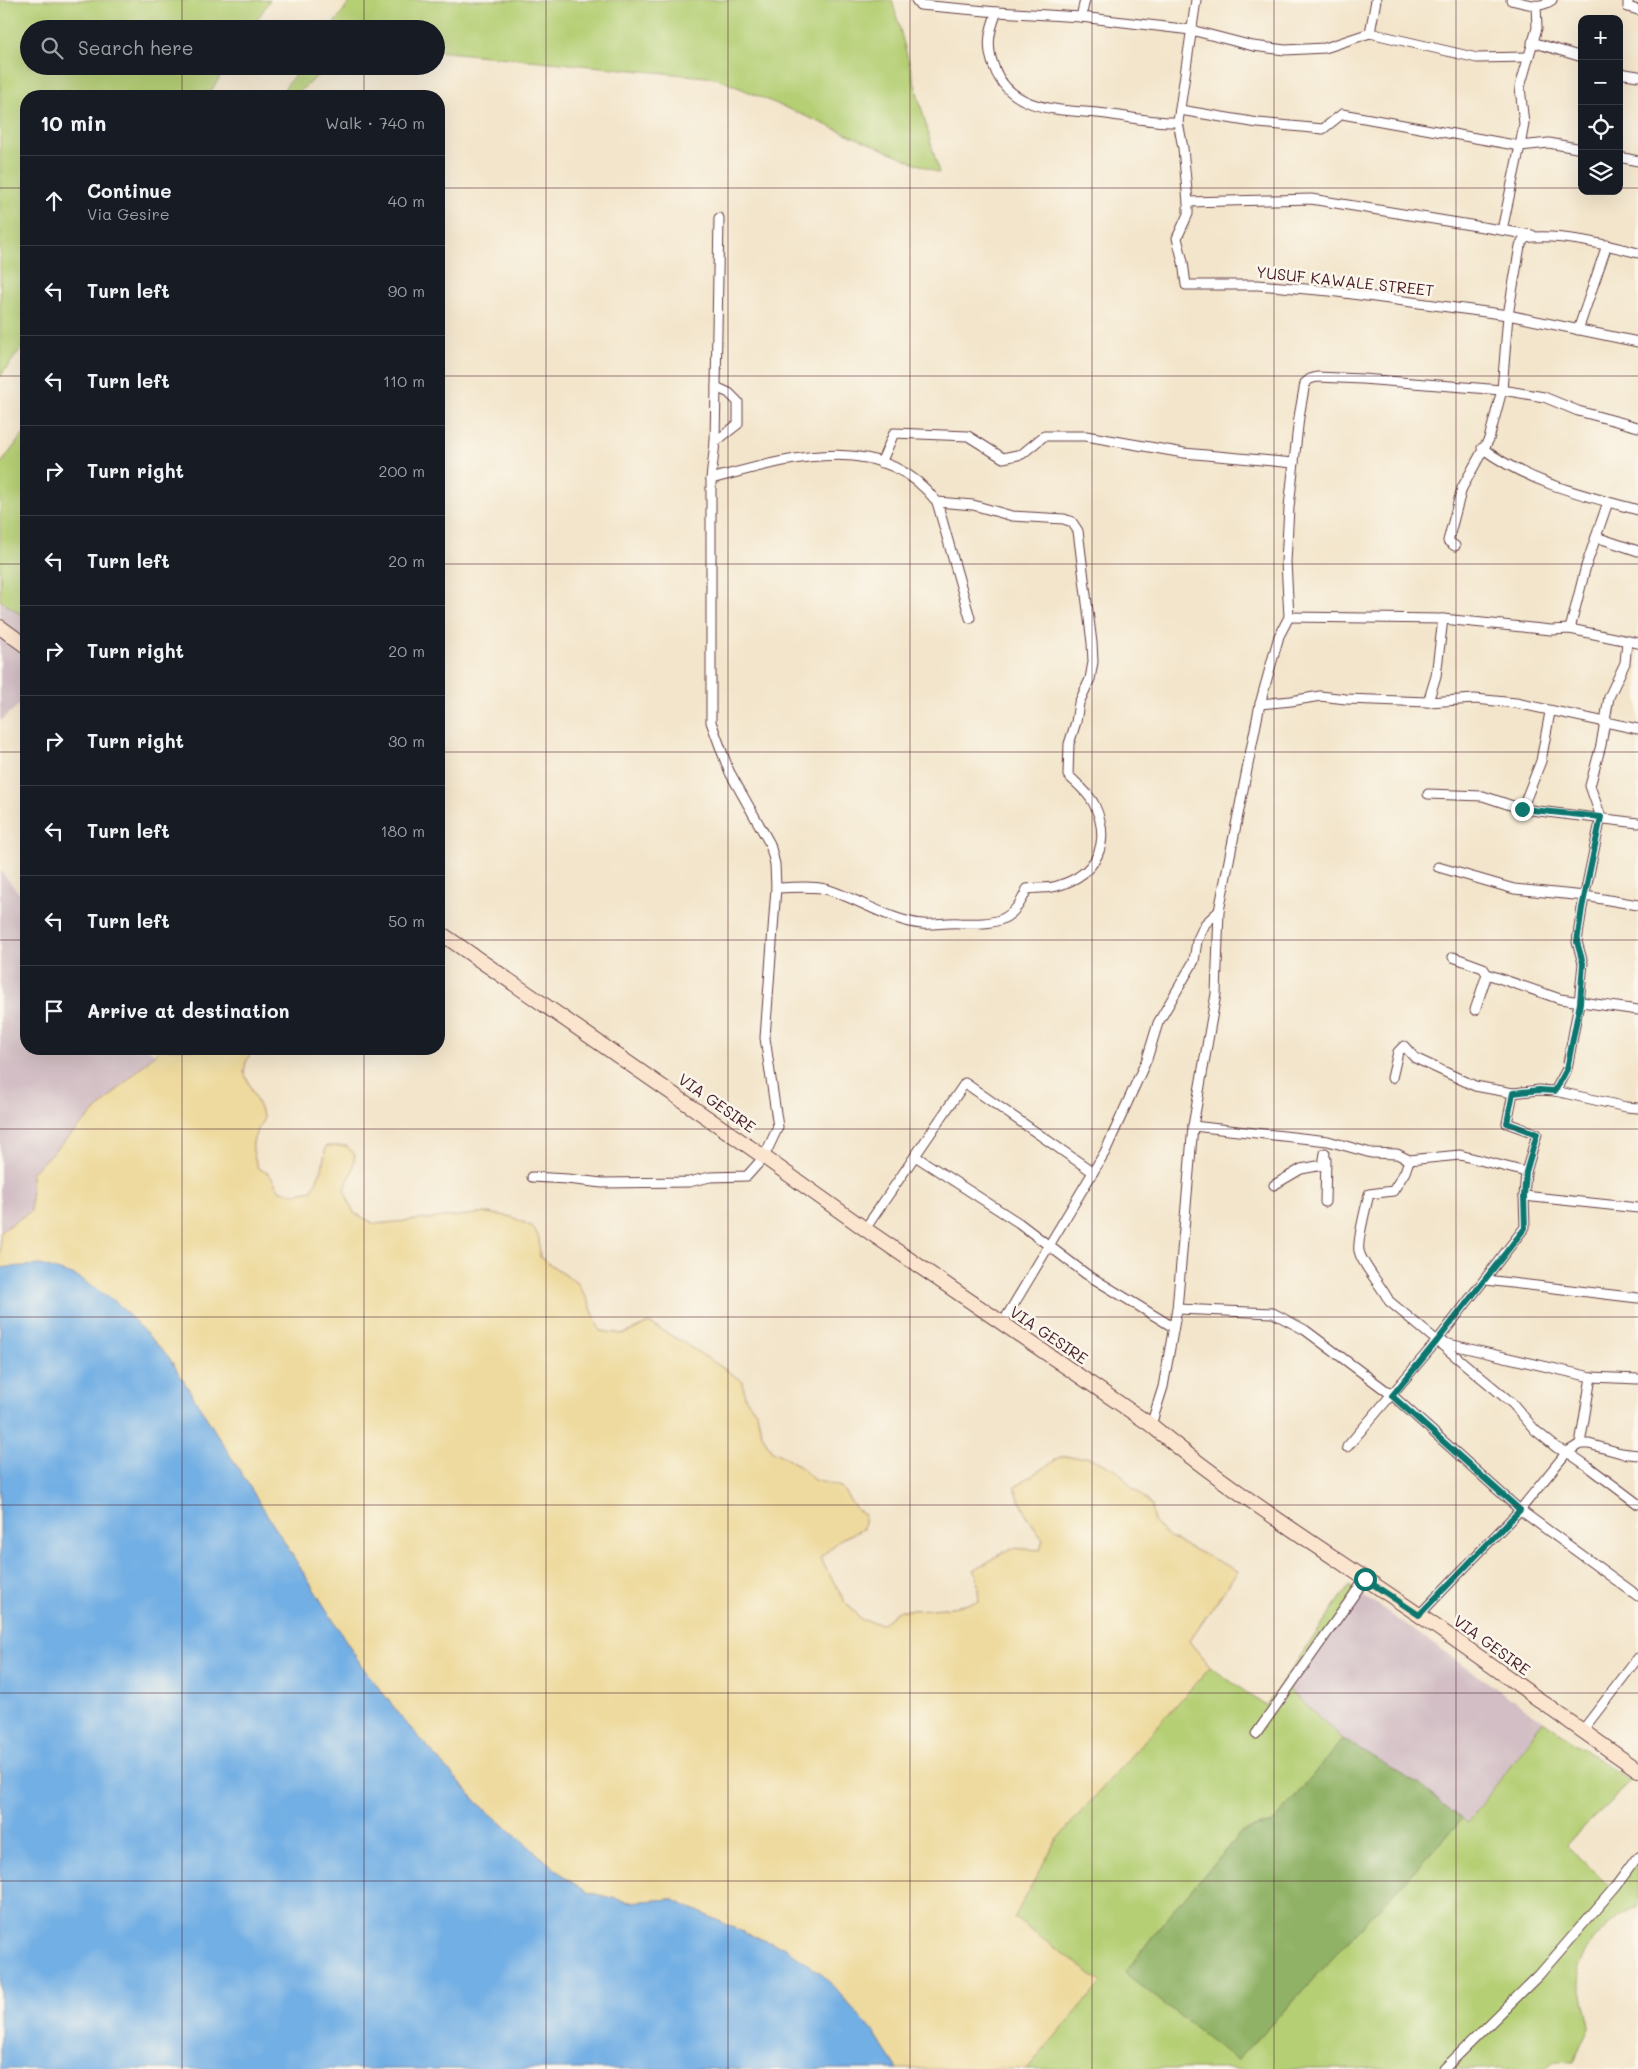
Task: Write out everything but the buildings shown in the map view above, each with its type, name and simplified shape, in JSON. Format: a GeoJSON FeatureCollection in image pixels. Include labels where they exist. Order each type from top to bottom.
{"type":"FeatureCollection","features":[{"type":"Feature","properties":{"kind":"main road"},"geometry":{"type":"LineString","coordinates":[[0,627],[20,642]]}},
{"type":"Feature","properties":{"kind":"main road","name":"VIA GESIRE"},"geometry":{"type":"LineString","coordinates":[[445,936],[1002,1324],[1151,1425],[1172,1443],[1284,1524],[1419,1615],[1638,1770]]}},
{"type":"Feature","properties":{"kind":"street"},"geometry":{"type":"LineString","coordinates":[[916,0],[920,5],[1081,17],[1191,30],[1253,46],[1285,50],[1325,48],[1370,32],[1477,58],[1527,57]]}},
{"type":"Feature","properties":{"kind":"street"},"geometry":{"type":"LineString","coordinates":[[1081,17],[1085,0]]}},
{"type":"Feature","properties":{"kind":"street","name":"YUSUF KAWALE STREET"},"geometry":{"type":"LineString","coordinates":[[1196,0],[1178,122],[1183,148],[1188,214],[1177,238],[1186,285],[1258,285],[1330,291],[1508,315],[1638,342]]}},
{"type":"Feature","properties":{"kind":"street"},"geometry":{"type":"LineString","coordinates":[[1370,32],[1376,0]]}},
{"type":"Feature","properties":{"kind":"street"},"geometry":{"type":"LineString","coordinates":[[1511,0],[1536,6],[1545,5],[1552,0]]}},
{"type":"Feature","properties":{"kind":"street"},"geometry":{"type":"LineString","coordinates":[[1628,0],[1628,7],[1638,10]]}},
{"type":"Feature","properties":{"kind":"street"},"geometry":{"type":"LineString","coordinates":[[1502,230],[1524,124],[1520,87],[1527,57],[1537,28],[1536,6]]}},
{"type":"Feature","properties":{"kind":"street"},"geometry":{"type":"LineString","coordinates":[[997,12],[990,28],[988,45],[998,78],[1009,92],[1028,103],[1060,111],[1091,112],[1178,122]]}},
{"type":"Feature","properties":{"kind":"street"},"geometry":{"type":"LineString","coordinates":[[1532,42],[1578,56]]}},
{"type":"Feature","properties":{"kind":"street"},"geometry":{"type":"LineString","coordinates":[[1623,74],[1638,76]]}},
{"type":"Feature","properties":{"kind":"street"},"geometry":{"type":"LineString","coordinates":[[1180,110],[1258,123],[1323,129],[1342,114],[1520,146],[1549,143],[1578,148]]}},
{"type":"Feature","properties":{"kind":"street"},"geometry":{"type":"LineString","coordinates":[[1623,158],[1638,160]]}},
{"type":"Feature","properties":{"kind":"street"},"geometry":{"type":"LineString","coordinates":[[1188,202],[1311,199],[1537,236],[1607,245],[1638,253]]}},
{"type":"Feature","properties":{"kind":"street"},"geometry":{"type":"LineString","coordinates":[[532,1178],[560,1178],[602,1183],[689,1182],[710,1177],[747,1176],[764,1157],[778,1127],[765,1038],[776,888],[775,864],[770,844],[729,772],[711,722],[711,479],[715,442],[719,218]]}},
{"type":"Feature","properties":{"kind":"street"},"geometry":{"type":"LineString","coordinates":[[1455,546],[1448,541],[1452,518],[1462,488],[1489,438],[1502,390],[1508,315],[1520,246],[1525,238],[1537,236]]}},
{"type":"Feature","properties":{"kind":"street"},"geometry":{"type":"LineString","coordinates":[[1578,330],[1607,245]]}},
{"type":"Feature","properties":{"kind":"street"},"geometry":{"type":"LineString","coordinates":[[1151,1425],[1163,1387],[1177,1310],[1193,1126],[1216,994],[1219,911],[1260,704],[1279,636],[1289,617],[1286,562],[1289,507],[1299,417],[1305,383],[1310,379],[1318,377],[1502,390],[1544,397],[1578,411],[1638,427]]}},
{"type":"Feature","properties":{"kind":"street"},"geometry":{"type":"LineString","coordinates":[[715,442],[738,424],[738,402],[729,393],[716,387]]}},
{"type":"Feature","properties":{"kind":"street"},"geometry":{"type":"LineString","coordinates":[[881,462],[894,433],[968,436],[1003,458],[1022,454],[1044,436],[1086,436],[1184,453],[1294,463]]}},
{"type":"Feature","properties":{"kind":"street"},"geometry":{"type":"LineString","coordinates":[[1482,448],[1497,459],[1546,484],[1588,498],[1638,510]]}},
{"type":"Feature","properties":{"kind":"street"},"geometry":{"type":"LineString","coordinates":[[711,479],[786,459],[852,455],[891,465],[910,474],[937,502],[970,618]]}},
{"type":"Feature","properties":{"kind":"street"},"geometry":{"type":"LineString","coordinates":[[776,888],[827,889],[889,915],[921,924],[949,922],[986,924],[1012,914],[1022,902],[1027,889],[1057,886],[1083,873],[1098,857],[1103,841],[1102,824],[1094,803],[1068,775],[1069,744],[1076,722],[1079,703],[1090,678],[1093,662],[1078,531],[1072,522],[1064,519],[1012,516],[973,505],[937,502]]}},
{"type":"Feature","properties":{"kind":"street"},"geometry":{"type":"LineString","coordinates":[[1570,630],[1586,566],[1608,502]]}},
{"type":"Feature","properties":{"kind":"street"},"geometry":{"type":"LineString","coordinates":[[1596,537],[1638,551]]}},
{"type":"Feature","properties":{"kind":"street"},"geometry":{"type":"LineString","coordinates":[[1289,617],[1443,619],[1551,630],[1570,630],[1638,643]]}},
{"type":"Feature","properties":{"kind":"street"},"geometry":{"type":"LineString","coordinates":[[1428,702],[1436,676],[1443,619]]}},
{"type":"Feature","properties":{"kind":"street"},"geometry":{"type":"LineString","coordinates":[[1555,1091],[1567,1069],[1580,1003],[1583,963],[1577,942],[1601,817],[1590,786],[1605,722],[1608,697],[1625,662],[1627,641]]}},
{"type":"Feature","properties":{"kind":"street"},"geometry":{"type":"LineString","coordinates":[[1260,704],[1320,696],[1346,699],[1428,702],[1475,699],[1516,703],[1550,712],[1638,729]]}},
{"type":"Feature","properties":{"kind":"street"},"geometry":{"type":"LineString","coordinates":[[1522,809],[1541,761],[1550,712]]}},
{"type":"Feature","properties":{"kind":"street"},"geometry":{"type":"LineString","coordinates":[[1428,794],[1483,796],[1522,809],[1601,817],[1638,823]]}},
{"type":"Feature","properties":{"kind":"street"},"geometry":{"type":"LineString","coordinates":[[1438,867],[1514,889],[1585,896],[1638,905]]}},
{"type":"Feature","properties":{"kind":"street"},"geometry":{"type":"LineString","coordinates":[[1002,1324],[1105,1152],[1147,1059],[1158,1024],[1194,960],[1197,941],[1205,924],[1219,911]]}},
{"type":"Feature","properties":{"kind":"street"},"geometry":{"type":"LineString","coordinates":[[1452,957],[1482,968],[1486,974],[1560,998],[1580,1003],[1638,1010]]}},
{"type":"Feature","properties":{"kind":"street"},"geometry":{"type":"LineString","coordinates":[[1475,1010],[1486,974]]}},
{"type":"Feature","properties":{"kind":"street"},"geometry":{"type":"LineString","coordinates":[[1392,1078],[1398,1052],[1404,1046],[1414,1058],[1475,1086],[1513,1093],[1539,1090],[1555,1091],[1638,1108]]}},
{"type":"Feature","properties":{"kind":"street"},"geometry":{"type":"LineString","coordinates":[[865,1229],[965,1083],[1093,1172]]}},
{"type":"Feature","properties":{"kind":"street"},"geometry":{"type":"LineString","coordinates":[[1347,1448],[1437,1341],[1525,1228],[1524,1196],[1526,1172],[1537,1134],[1507,1123],[1513,1093]]}},
{"type":"Feature","properties":{"kind":"street"},"geometry":{"type":"LineString","coordinates":[[1193,1126],[1328,1141],[1371,1153],[1397,1154],[1408,1160],[1460,1155],[1526,1172]]}},
{"type":"Feature","properties":{"kind":"street"},"geometry":{"type":"LineString","coordinates":[[1274,1185],[1301,1169],[1323,1165],[1328,1141]]}},
{"type":"Feature","properties":{"kind":"street"},"geometry":{"type":"LineString","coordinates":[[1325,1202],[1326,1153]]}},
{"type":"Feature","properties":{"kind":"street"},"geometry":{"type":"LineString","coordinates":[[915,1156],[961,1184],[1086,1274],[1174,1327]]}},
{"type":"Feature","properties":{"kind":"street"},"geometry":{"type":"LineString","coordinates":[[1408,1160],[1405,1172],[1393,1191],[1369,1194],[1359,1251],[1383,1288],[1389,1301],[1513,1404],[1535,1430],[1557,1448],[1567,1452],[1638,1504]]}},
{"type":"Feature","properties":{"kind":"street"},"geometry":{"type":"LineString","coordinates":[[1524,1196],[1638,1208]]}},
{"type":"Feature","properties":{"kind":"street"},"geometry":{"type":"LineString","coordinates":[[1486,1280],[1638,1298]]}},
{"type":"Feature","properties":{"kind":"street"},"geometry":{"type":"LineString","coordinates":[[1177,1310],[1273,1313],[1305,1330],[1392,1396],[1520,1510],[1638,1596]]}},
{"type":"Feature","properties":{"kind":"street"},"geometry":{"type":"LineString","coordinates":[[1437,1341],[1591,1377],[1638,1379]]}},
{"type":"Feature","properties":{"kind":"street"},"geometry":{"type":"LineString","coordinates":[[1580,1444],[1591,1377]]}},
{"type":"Feature","properties":{"kind":"street"},"geometry":{"type":"LineString","coordinates":[[1419,1615],[1520,1510],[1567,1452],[1580,1444],[1638,1455]]}},
{"type":"Feature","properties":{"kind":"street"},"geometry":{"type":"LineString","coordinates":[[1256,1734],[1365,1579]]}},
{"type":"Feature","properties":{"kind":"street"},"geometry":{"type":"LineString","coordinates":[[1582,1731],[1638,1658]]}},
{"type":"Feature","properties":{"kind":"street"},"geometry":{"type":"LineString","coordinates":[[1444,2069],[1539,1975],[1616,1886],[1638,1856]]}},
{"type":"Feature","properties":{"kind":"shaded area"},"geometry":{"type":"Polygon","coordinates":[[[0,600],[20,614],[20,704],[0,721],[0,600]]]}},
{"type":"Feature","properties":{"kind":"shaded area"},"geometry":{"type":"Polygon","coordinates":[[[0,870],[20,895],[20,1055],[155,1055],[31,1173],[31,1211],[0,1232],[0,870]]]}},
{"type":"Feature","properties":{"kind":"shaded area"},"geometry":{"type":"Polygon","coordinates":[[[1359,1592],[1543,1721],[1467,1823],[1414,1781],[1343,1739],[1289,1690],[1359,1592]]]}},
{"type":"Feature","properties":{"kind":"green space"},"geometry":{"type":"Polygon","coordinates":[[[0,0],[270,0],[257,20],[20,20],[20,75],[221,75],[212,90],[20,90],[20,350],[0,377],[0,0]]]}},
{"type":"Feature","properties":{"kind":"green space"},"geometry":{"type":"Polygon","coordinates":[[[351,0],[892,0],[939,173],[716,78],[445,52],[445,20],[337,20],[351,0]]]}},
{"type":"Feature","properties":{"kind":"green space"},"geometry":{"type":"Polygon","coordinates":[[[294,75],[318,75],[301,90],[283,90],[294,75]]]}},
{"type":"Feature","properties":{"kind":"green space"},"geometry":{"type":"Polygon","coordinates":[[[20,438],[20,614],[0,600],[0,465],[20,438]]]}},
{"type":"Feature","properties":{"kind":"green space"},"geometry":{"type":"Polygon","coordinates":[[[1349,1586],[1359,1592],[1289,1690],[1343,1739],[1273,1823],[1242,1831],[1164,1921],[1125,1973],[1238,2060],[1462,1819],[1468,1823],[1543,1721],[1631,1782],[1566,1844],[1609,1885],[1638,1852],[1638,1906],[1620,1915],[1593,1939],[1577,1967],[1590,2026],[1573,2063],[1556,2062],[1546,2069],[1027,2069],[1102,1982],[1014,1918],[1056,1840],[1210,1667],[1266,1706],[1349,1586]]]}},
{"type":"Feature","properties":{"kind":"green space"},"geometry":{"type":"Polygon","coordinates":[[[1343,1739],[1414,1781],[1462,1819],[1237,2061],[1125,1973],[1164,1921],[1242,1831],[1273,1823],[1343,1739]]]}},
{"type":"Feature","properties":{"kind":"sand"},"geometry":{"type":"Polygon","coordinates":[[[154,1055],[250,1055],[244,1072],[264,1118],[254,1137],[253,1153],[258,1168],[269,1174],[280,1191],[296,1193],[312,1190],[322,1169],[326,1146],[347,1146],[355,1155],[352,1172],[344,1190],[354,1213],[375,1224],[488,1213],[512,1217],[533,1227],[539,1238],[540,1257],[578,1284],[589,1303],[600,1331],[624,1334],[649,1323],[743,1381],[745,1397],[757,1413],[761,1432],[771,1450],[797,1464],[814,1480],[841,1487],[856,1509],[865,1515],[863,1529],[841,1539],[820,1558],[845,1602],[862,1620],[882,1624],[899,1610],[959,1606],[979,1601],[977,1576],[973,1571],[1011,1548],[1040,1550],[1043,1539],[1028,1518],[1014,1487],[1060,1457],[1087,1457],[1116,1469],[1152,1505],[1153,1522],[1170,1538],[1238,1571],[1189,1641],[1210,1667],[1056,1840],[1014,1918],[1102,1982],[1027,2069],[898,2069],[873,2031],[785,1948],[745,1933],[671,1899],[629,1902],[587,1892],[567,1879],[478,1803],[407,1724],[361,1665],[168,1356],[116,1302],[0,1269],[0,1232],[31,1211],[31,1173],[154,1055]]]}},
{"type":"Feature","properties":{"kind":"water"},"geometry":{"type":"Polygon","coordinates":[[[40,1265],[76,1276],[116,1302],[168,1356],[361,1665],[407,1724],[478,1803],[567,1879],[587,1892],[628,1902],[671,1899],[745,1933],[785,1948],[824,1976],[873,2031],[898,2069],[0,2069],[0,1269],[40,1265]]]}},
{"type":"Feature","properties":{"kind":"route"},"geometry":{"type":"LineString","coordinates":[[1365,1579],[1419,1615],[1520,1510],[1392,1396],[1486,1280],[1525,1228],[1524,1196],[1526,1172],[1537,1134],[1507,1123],[1513,1093],[1539,1090],[1555,1091],[1567,1069],[1580,1003],[1583,963],[1577,942],[1582,908],[1601,817],[1522,809]]}}]}
